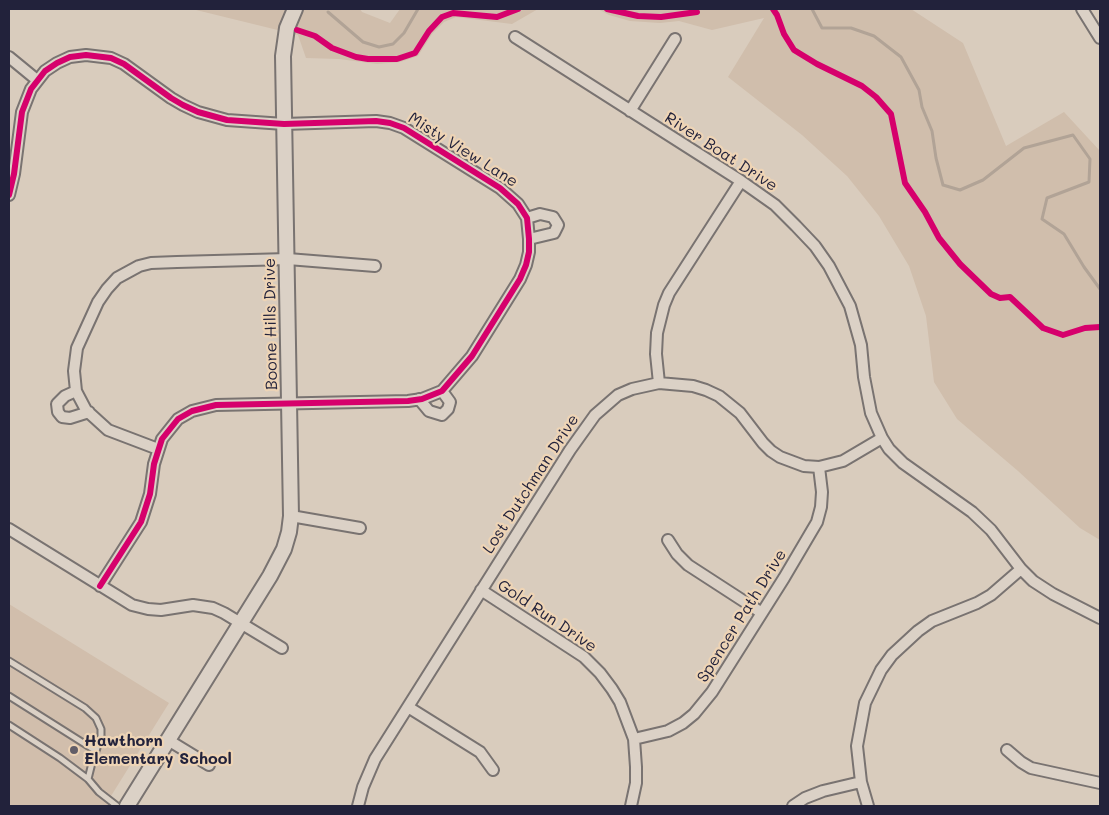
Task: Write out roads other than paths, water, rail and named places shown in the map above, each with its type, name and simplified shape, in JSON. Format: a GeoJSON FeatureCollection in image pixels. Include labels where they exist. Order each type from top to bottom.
{"type":"FeatureCollection","features":[{"type":"Feature","properties":{"kind":"street","name":"Boone Hills Drive"},"geometry":{"type":"LineString","coordinates":[[127,806],[278,562],[289,532],[291,516],[284,56],[287,28],[295,9]]}},
{"type":"Feature","properties":{"kind":"street"},"geometry":{"type":"LineString","coordinates":[[1082,9],[1100,38]]}},
{"type":"Feature","properties":{"kind":"street","name":"River Boat Drive"},"geometry":{"type":"LineString","coordinates":[[515,37],[741,181],[775,206],[796,226],[815,246],[843,290],[857,326],[861,344],[866,394],[871,414],[889,449],[903,463],[972,512],[991,530],[1021,569],[1033,581],[1053,594],[1100,618]]}},
{"type":"Feature","properties":{"kind":"street"},"geometry":{"type":"LineString","coordinates":[[630,111],[675,39]]}},
{"type":"Feature","properties":{"kind":"street","name":"Misty View Lane"},"geometry":{"type":"LineString","coordinates":[[37,80],[45,71],[64,60],[86,55],[98,55],[124,64],[171,98],[198,112],[227,120],[284,124],[376,121],[390,123],[404,128],[500,188],[518,204],[527,218]]}},
{"type":"Feature","properties":{"kind":"street"},"geometry":{"type":"LineString","coordinates":[[9,57],[37,80],[26,98],[22,112],[9,195]]}},
{"type":"Feature","properties":{"kind":"street"},"geometry":{"type":"LineString","coordinates":[[659,383],[656,354],[657,333],[664,305],[669,293],[741,181]]}},
{"type":"Feature","properties":{"kind":"street"},"geometry":{"type":"LineString","coordinates":[[100,586],[141,522],[150,494],[158,449],[162,438],[178,419],[202,407],[216,405],[289,402],[393,402],[419,399],[442,390],[472,356],[520,279],[529,252],[527,218],[540,214],[553,217],[558,225],[554,233],[529,238]]}},
{"type":"Feature","properties":{"kind":"street"},"geometry":{"type":"LineString","coordinates":[[158,449],[108,430],[89,412],[76,391],[74,371],[77,348],[98,302],[117,278],[138,266],[151,263],[288,260],[375,266]]}},
{"type":"Feature","properties":{"kind":"street","name":"Lost Dutchman Drive"},"geometry":{"type":"LineString","coordinates":[[358,806],[368,774],[408,707],[584,428],[595,414],[618,396],[632,389],[659,383],[693,386],[719,396],[740,413],[771,451],[792,463],[804,466],[819,467],[843,461],[882,438]]}},
{"type":"Feature","properties":{"kind":"street"},"geometry":{"type":"LineString","coordinates":[[419,399],[429,411],[442,415],[448,409],[450,402],[442,390]]}},
{"type":"Feature","properties":{"kind":"street"},"geometry":{"type":"LineString","coordinates":[[76,391],[65,396],[57,404],[58,412],[62,417],[70,418],[89,412]]}},
{"type":"Feature","properties":{"kind":"street","name":"Spencer Path Drive"},"geometry":{"type":"LineString","coordinates":[[634,739],[668,731],[683,723],[694,714],[712,692],[817,522],[822,492],[819,467]]}},
{"type":"Feature","properties":{"kind":"street"},"geometry":{"type":"LineString","coordinates":[[291,516],[360,528]]}},
{"type":"Feature","properties":{"kind":"street"},"geometry":{"type":"LineString","coordinates":[[9,529],[121,600],[140,607],[161,610],[193,605],[204,606],[224,613],[282,648]]}},
{"type":"Feature","properties":{"kind":"street"},"geometry":{"type":"LineString","coordinates":[[668,540],[677,554],[688,565],[762,613]]}},
{"type":"Feature","properties":{"kind":"street"},"geometry":{"type":"LineString","coordinates":[[868,806],[861,782],[857,746],[865,703],[881,670],[892,655],[918,631],[932,621],[977,603],[991,595],[1021,569]]}},
{"type":"Feature","properties":{"kind":"street","name":"Gold Run Drive"},"geometry":{"type":"LineString","coordinates":[[482,590],[584,657],[600,673],[612,690],[620,702],[634,739],[636,783],[631,806]]}},
{"type":"Feature","properties":{"kind":"street"},"geometry":{"type":"LineString","coordinates":[[408,707],[480,752],[493,770]]}},
{"type":"Feature","properties":{"kind":"street"},"geometry":{"type":"LineString","coordinates":[[168,740],[209,765]]}},
{"type":"Feature","properties":{"kind":"street"},"geometry":{"type":"LineString","coordinates":[[1007,750],[1031,768],[1100,783]]}},
{"type":"Feature","properties":{"kind":"street"},"geometry":{"type":"LineString","coordinates":[[793,806],[805,798],[823,791],[861,782]]}},
{"type":"Feature","properties":{"kind":"lane"},"geometry":{"type":"LineString","coordinates":[[9,661],[85,708],[96,718],[101,728],[101,737],[88,779]]}},
{"type":"Feature","properties":{"kind":"lane"},"geometry":{"type":"LineString","coordinates":[[9,696],[96,751]]}},
{"type":"Feature","properties":{"kind":"lane"},"geometry":{"type":"LineString","coordinates":[[9,725],[60,758],[88,779],[99,792],[117,806]]}},
{"type":"Feature","properties":{"kind":"waterway"},"geometry":{"type":"LineString","coordinates":[[328,12],[363,42],[379,47],[393,44],[404,33],[418,9]]}},
{"type":"Feature","properties":{"kind":"waterway"},"geometry":{"type":"LineString","coordinates":[[812,9],[822,28],[851,28],[874,36],[901,57],[919,90],[922,107],[932,131],[943,185],[960,190],[983,180],[1024,148],[1073,135],[1090,159],[1089,182],[1047,198],[1042,219],[1064,234],[1100,289]]}},
{"type":"Feature","properties":{"kind":"place","name":"Hawthorn Elementary School"},"geometry":{"type":"Point","coordinates":[74,750]}}]}
